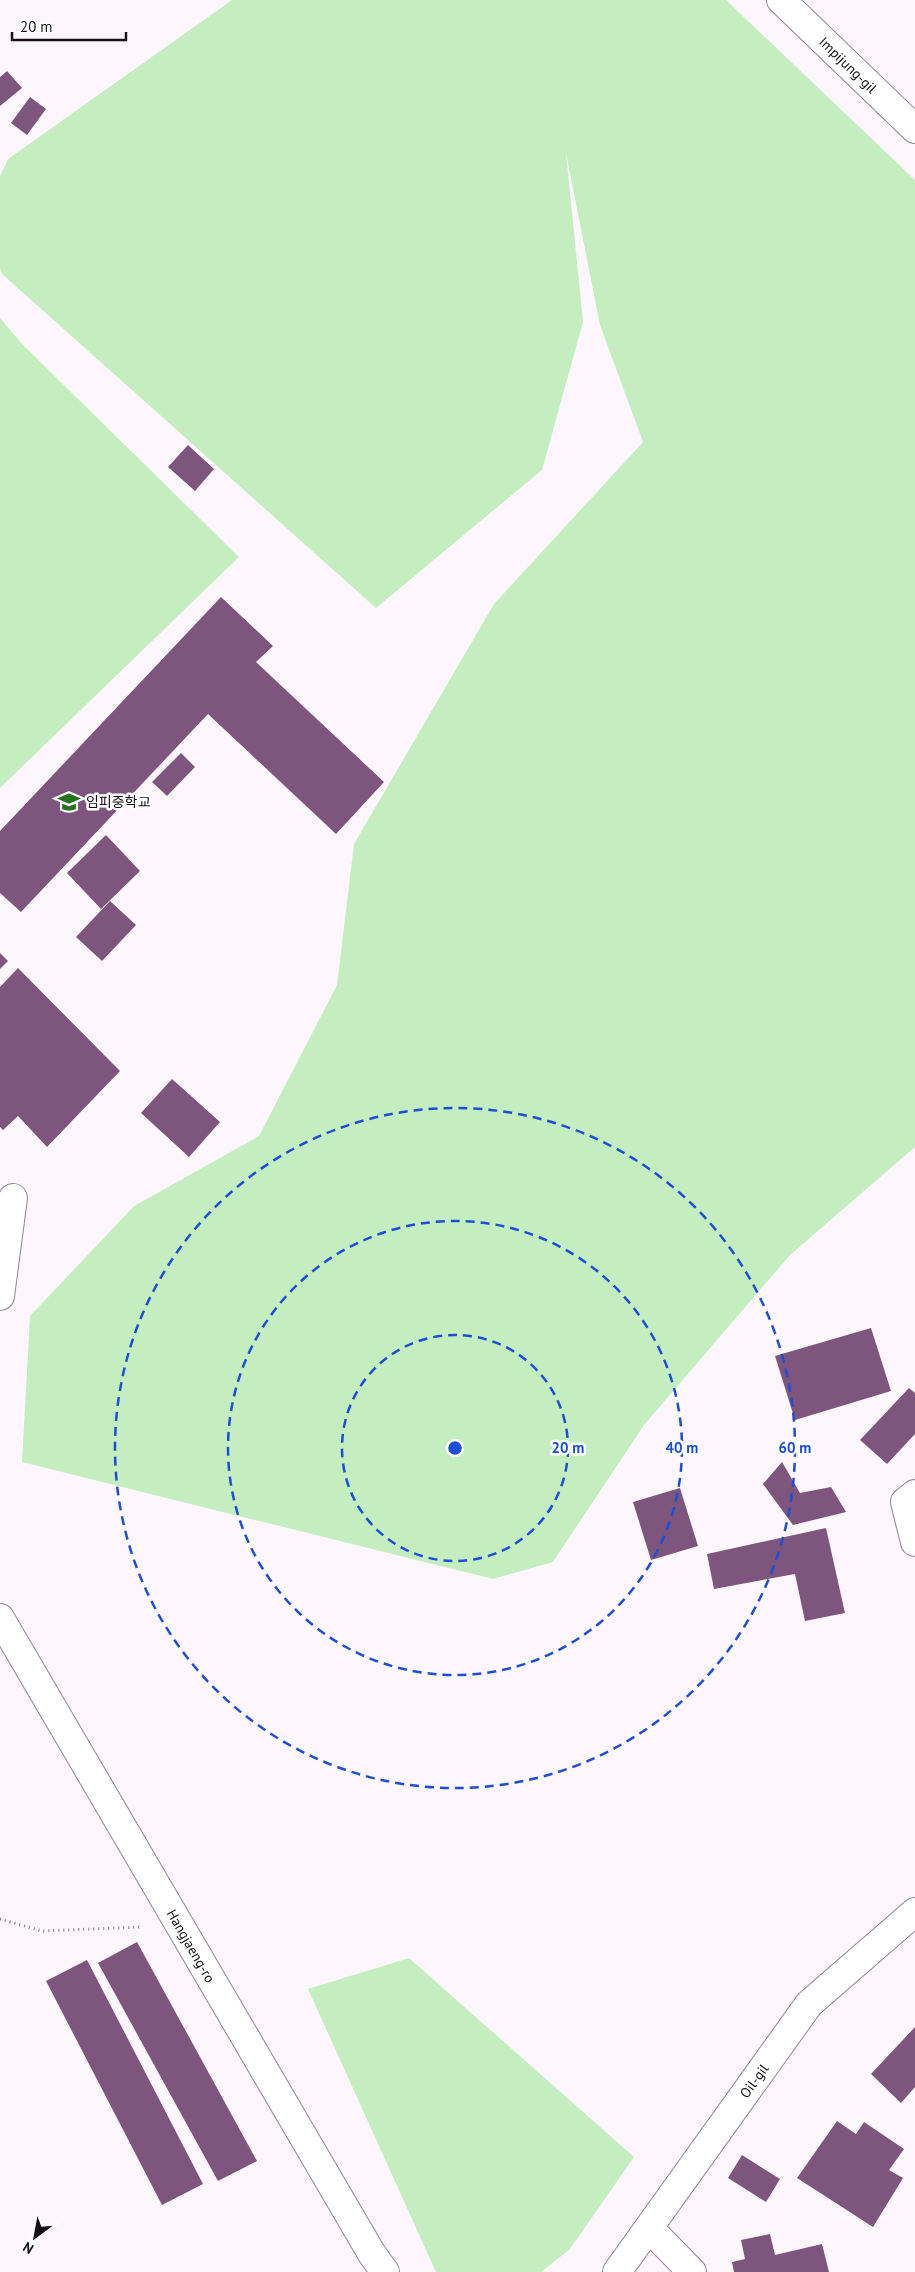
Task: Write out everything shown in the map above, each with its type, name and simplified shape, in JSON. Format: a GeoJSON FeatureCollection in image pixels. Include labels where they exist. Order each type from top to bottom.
{"type":"FeatureCollection","features":[{"type":"Feature","properties":{"kind":"street","name":"Impijung-gil"},"geometry":{"type":"LineString","coordinates":[[781,0],[915,129]]}},
{"type":"Feature","properties":{"kind":"street"},"geometry":{"type":"LineString","coordinates":[[0,1296],[13,1198]]}},
{"type":"Feature","properties":{"kind":"street"},"geometry":{"type":"LineString","coordinates":[[915,1494],[905,1502],[915,1542]]}},
{"type":"Feature","properties":{"kind":"street","name":"Hangjaeng-ro"},"geometry":{"type":"LineString","coordinates":[[0,1618],[372,2254],[385,2272]]}},
{"type":"Feature","properties":{"kind":"street","name":"Oil-gil"},"geometry":{"type":"LineString","coordinates":[[617,2272],[809,2004],[915,1912]]}},
{"type":"Feature","properties":{"kind":"street"},"geometry":{"type":"LineString","coordinates":[[649,2228],[692,2272]]}},
{"type":"Feature","properties":{"kind":"path"},"geometry":{"type":"LineString","coordinates":[[0,1919],[42,1931],[179,1925]]}},
{"type":"Feature","properties":{"kind":"green space"},"geometry":{"type":"Polygon","coordinates":[[[232,0],[726,0],[915,180],[915,1147],[790,1255],[644,1425],[553,1562],[493,1579],[22,1462],[30,1316],[134,1206],[259,1136],[337,985],[354,844],[494,604],[643,442],[600,325],[566,153],[583,322],[542,470],[376,608],[2,274],[0,267],[0,176],[8,159],[232,0]]]}},
{"type":"Feature","properties":{"kind":"green space"},"geometry":{"type":"Polygon","coordinates":[[[0,318],[22,344],[239,557],[0,788],[0,318]]]}},
{"type":"Feature","properties":{"kind":"green space"},"geometry":{"type":"Polygon","coordinates":[[[409,1958],[634,2157],[570,2249],[541,2272],[436,2272],[308,1989],[409,1958]]]}},
{"type":"Feature","properties":{"kind":"building"},"geometry":{"type":"Polygon","coordinates":[[[7,71],[22,88],[0,106],[0,77],[7,71]]]}},
{"type":"Feature","properties":{"kind":"building"},"geometry":{"type":"Polygon","coordinates":[[[30,97],[46,109],[27,135],[11,123],[30,97]]]}},
{"type":"Feature","properties":{"kind":"building"},"geometry":{"type":"Polygon","coordinates":[[[188,445],[214,469],[195,491],[168,467],[188,445]]]}},
{"type":"Feature","properties":{"kind":"building"},"geometry":{"type":"Polygon","coordinates":[[[221,597],[273,646],[256,662],[384,782],[336,834],[208,714],[21,912],[0,893],[0,831],[221,597]]]}},
{"type":"Feature","properties":{"kind":"building"},"geometry":{"type":"Polygon","coordinates":[[[181,753],[195,767],[167,796],[152,782],[181,753]]]}},
{"type":"Feature","properties":{"kind":"building"},"geometry":{"type":"Polygon","coordinates":[[[106,835],[140,871],[101,909],[67,873],[106,835]]]}},
{"type":"Feature","properties":{"kind":"building"},"geometry":{"type":"Polygon","coordinates":[[[110,901],[136,925],[102,961],[76,937],[110,901]]]}},
{"type":"Feature","properties":{"kind":"building"},"geometry":{"type":"Polygon","coordinates":[[[0,953],[8,961],[0,969],[0,953]]]}},
{"type":"Feature","properties":{"kind":"building"},"geometry":{"type":"Polygon","coordinates":[[[18,968],[120,1071],[47,1147],[18,1116],[3,1130],[0,1127],[0,987],[18,968]]]}},
{"type":"Feature","properties":{"kind":"building"},"geometry":{"type":"Polygon","coordinates":[[[172,1079],[220,1122],[189,1157],[141,1113],[172,1079]]]}},
{"type":"Feature","properties":{"kind":"building"},"geometry":{"type":"Polygon","coordinates":[[[871,1328],[891,1391],[795,1420],[775,1356],[871,1328]]]}},
{"type":"Feature","properties":{"kind":"building"},"geometry":{"type":"Polygon","coordinates":[[[909,1388],[915,1393],[915,1434],[887,1464],[860,1440],[909,1388]]]}},
{"type":"Feature","properties":{"kind":"building"},"geometry":{"type":"Polygon","coordinates":[[[782,1462],[800,1493],[831,1487],[846,1512],[793,1525],[763,1484],[782,1462]]]}},
{"type":"Feature","properties":{"kind":"building"},"geometry":{"type":"Polygon","coordinates":[[[680,1488],[698,1546],[651,1560],[633,1502],[680,1488]]]}},
{"type":"Feature","properties":{"kind":"building"},"geometry":{"type":"Polygon","coordinates":[[[826,1528],[845,1613],[805,1621],[795,1574],[714,1589],[707,1554],[826,1528]]]}},
{"type":"Feature","properties":{"kind":"building"},"geometry":{"type":"Polygon","coordinates":[[[137,1942],[257,2161],[218,2181],[98,1963],[137,1942]]]}},
{"type":"Feature","properties":{"kind":"building"},"geometry":{"type":"Polygon","coordinates":[[[87,1960],[203,2184],[162,2205],[46,1981],[87,1960]]]}},
{"type":"Feature","properties":{"kind":"building"},"geometry":{"type":"Polygon","coordinates":[[[915,2027],[915,2087],[901,2103],[871,2074],[915,2027]]]}},
{"type":"Feature","properties":{"kind":"building"},"geometry":{"type":"Polygon","coordinates":[[[837,2121],[856,2134],[864,2122],[904,2149],[889,2170],[903,2178],[873,2227],[797,2178],[837,2121]]]}},
{"type":"Feature","properties":{"kind":"building"},"geometry":{"type":"Polygon","coordinates":[[[742,2155],[780,2179],[766,2202],[728,2178],[742,2155]]]}},
{"type":"Feature","properties":{"kind":"building"},"geometry":{"type":"Polygon","coordinates":[[[770,2234],[775,2255],[822,2244],[829,2272],[734,2272],[732,2262],[745,2259],[741,2240],[770,2234]]]}},
{"type":"Feature","properties":{"kind":"place","name":"임피중학교"},"geometry":{"type":"Point","coordinates":[69,802]}}]}
